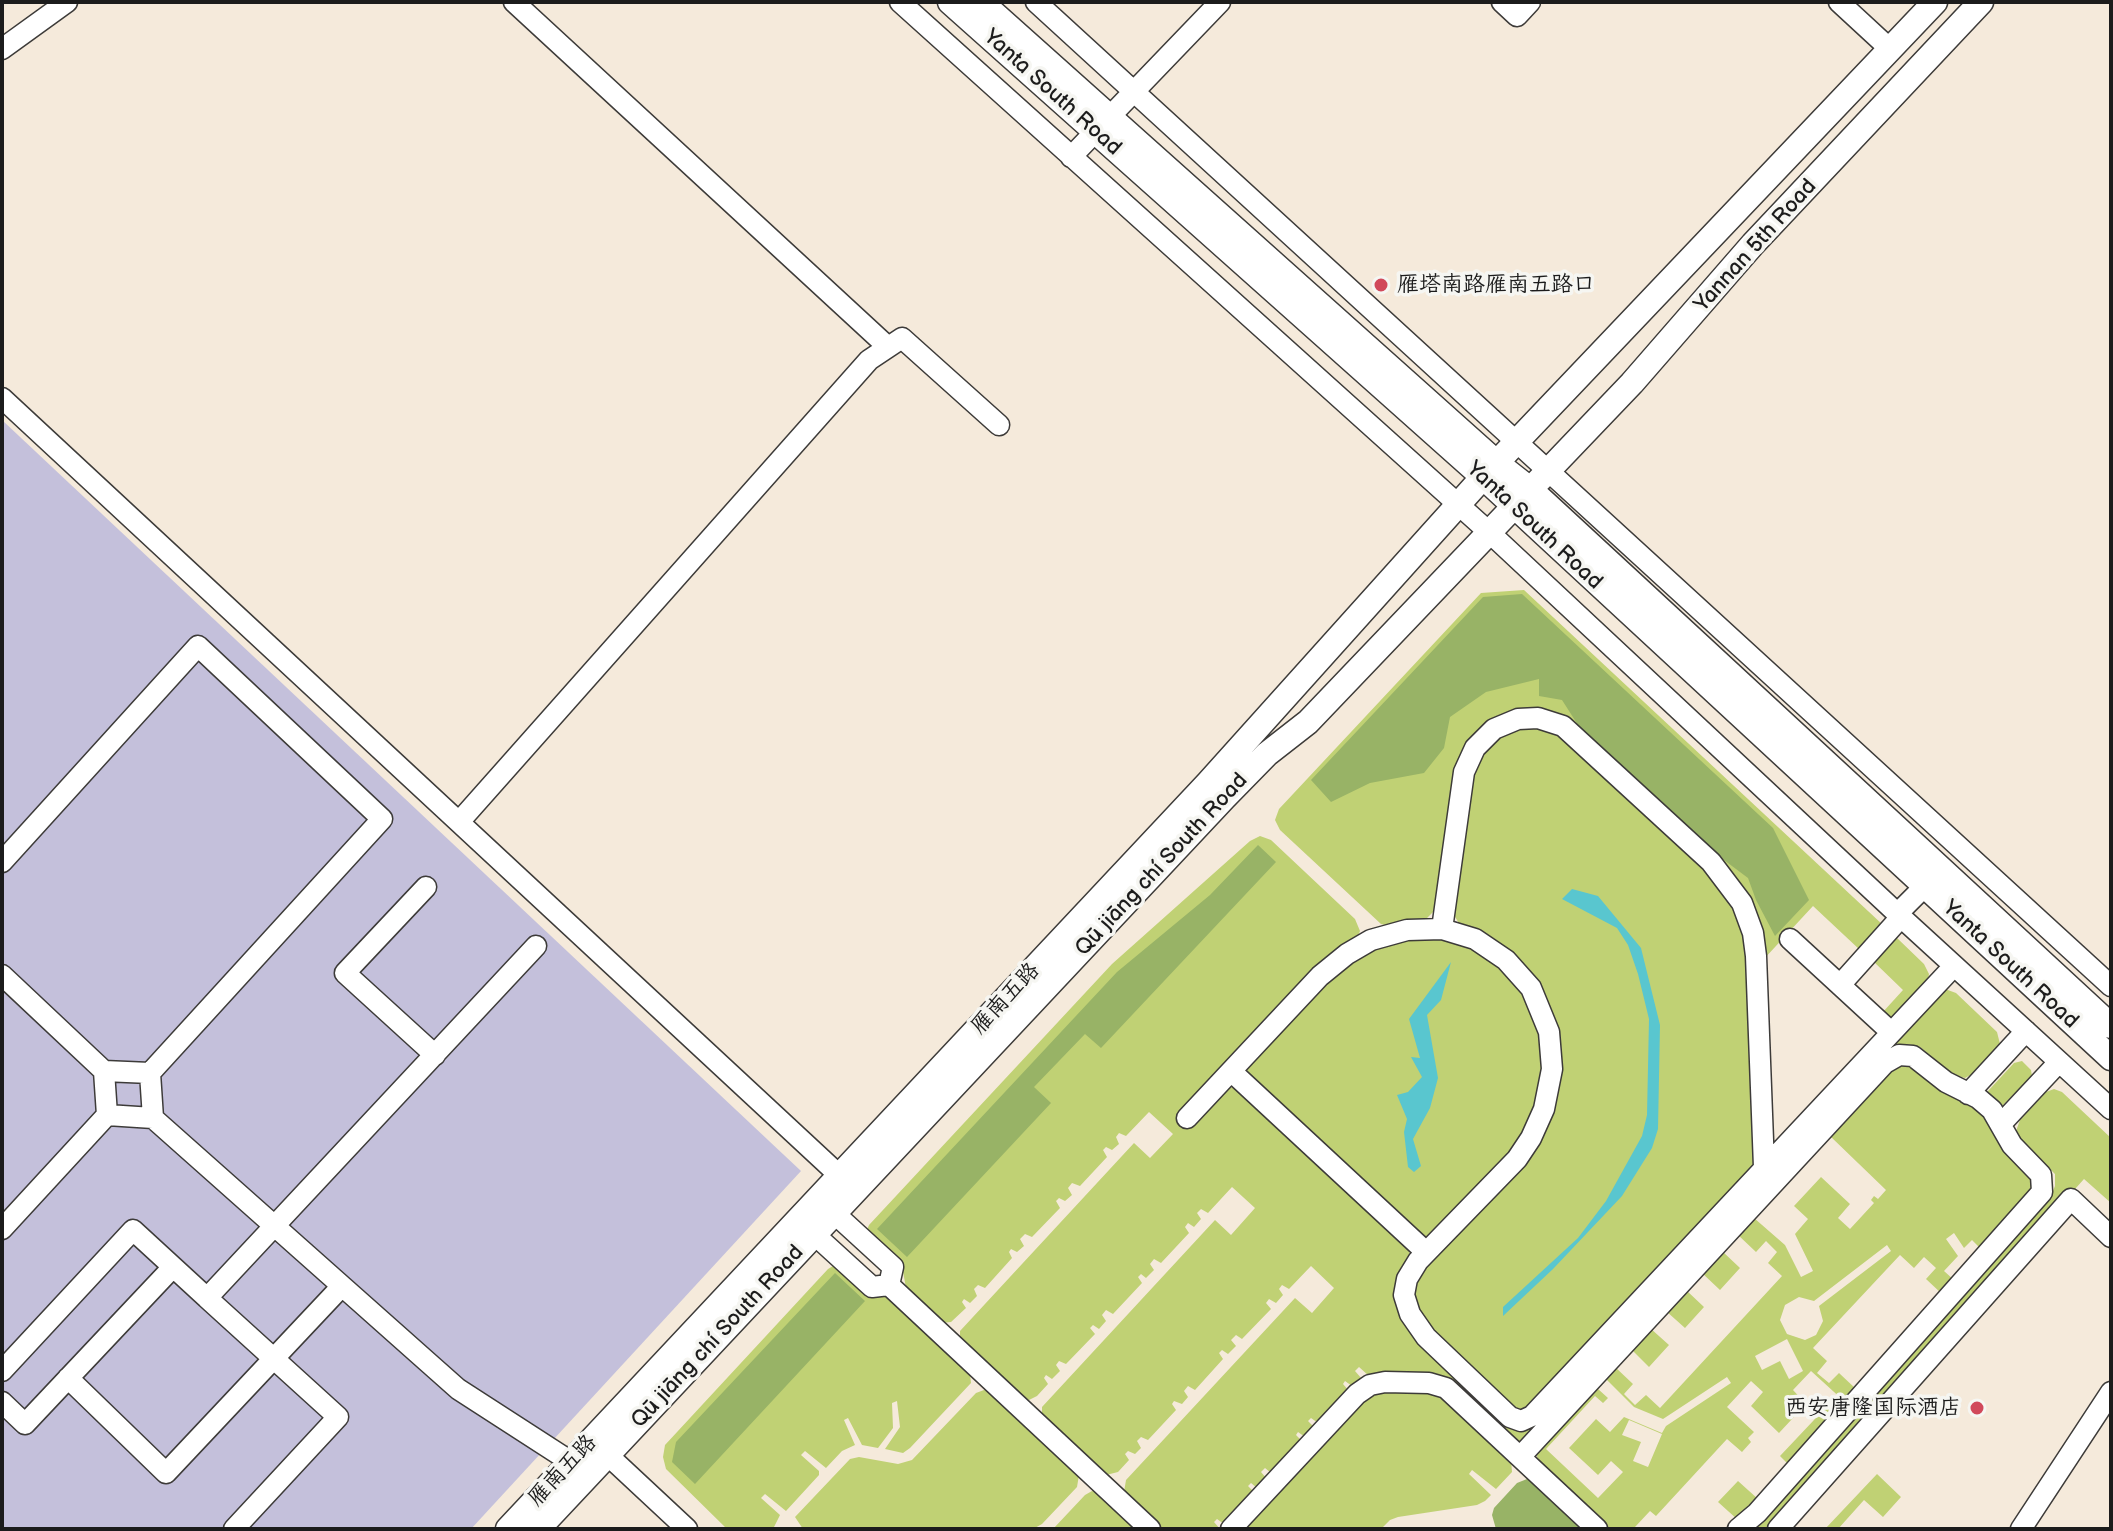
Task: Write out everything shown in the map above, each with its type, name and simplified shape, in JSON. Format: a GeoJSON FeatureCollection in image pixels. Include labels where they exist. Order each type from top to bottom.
{"type":"FeatureCollection","features":[{"type":"Feature","properties":{"kind":"main road","name":"Yanta South Road"},"geometry":{"type":"LineString","coordinates":[[950,2],[1104,124]]}},
{"type":"Feature","properties":{"kind":"main road","name":"Yanta South Road"},"geometry":{"type":"LineString","coordinates":[[981,2],[1104,124],[1491,470],[1531,490],[1931,876],[2111,1058]]}},
{"type":"Feature","properties":{"kind":"main road","name":"Yannan 5th Road"},"geometry":{"type":"LineString","coordinates":[[1491,470],[1935,2]]}},
{"type":"Feature","properties":{"kind":"main road","name":"Yannan 5th Road"},"geometry":{"type":"LineString","coordinates":[[1531,490],[1632,383],[1753,244],[1981,2]]}},
{"type":"Feature","properties":{"kind":"main road","name":"Yanta South Road"},"geometry":{"type":"LineString","coordinates":[[1491,470],[1513,507],[1931,876],[2111,1026]]}},
{"type":"Feature","properties":{"kind":"main road","name":"雁南五路"},"geometry":{"type":"LineString","coordinates":[[508,1529],[571,1462],[600,1447],[840,1176],[1208,783],[1491,470]]}},
{"type":"Feature","properties":{"kind":"main road","name":"Qū jiāng chí South Road"},"geometry":{"type":"LineString","coordinates":[[538,1529],[600,1447],[815,1235],[1267,754],[1308,722],[1531,490]]}},
{"type":"Feature","properties":{"kind":"street"},"geometry":{"type":"LineString","coordinates":[[2,49],[67,2]]}},
{"type":"Feature","properties":{"kind":"street"},"geometry":{"type":"LineString","coordinates":[[514,2],[888,347]]}},
{"type":"Feature","properties":{"kind":"street"},"geometry":{"type":"LineString","coordinates":[[900,2],[1490,533],[1899,916],[2111,1109]]}},
{"type":"Feature","properties":{"kind":"street"},"geometry":{"type":"LineString","coordinates":[[1036,2],[1136,90],[2111,986]]}},
{"type":"Feature","properties":{"kind":"street"},"geometry":{"type":"LineString","coordinates":[[1071,157],[1220,2]]}},
{"type":"Feature","properties":{"kind":"street"},"geometry":{"type":"LineString","coordinates":[[1502,2],[1517,16],[1530,2]]}},
{"type":"Feature","properties":{"kind":"street"},"geometry":{"type":"LineString","coordinates":[[1839,2],[1891,50]]}},
{"type":"Feature","properties":{"kind":"street"},"geometry":{"type":"LineString","coordinates":[[459,822],[869,360],[902,338],[999,425]]}},
{"type":"Feature","properties":{"kind":"street"},"geometry":{"type":"LineString","coordinates":[[2,398],[840,1176]]}},
{"type":"Feature","properties":{"kind":"street"},"geometry":{"type":"LineString","coordinates":[[2,862],[198,646],[382,819],[150,1073],[153,1118]]}},
{"type":"Feature","properties":{"kind":"street"},"geometry":{"type":"LineString","coordinates":[[1442,929],[1464,772],[1475,748],[1494,729],[1518,719],[1538,718],[1563,726],[1711,862],[1727,880],[1745,911],[1753,933],[1756,956],[1764,1167]]}},
{"type":"Feature","properties":{"kind":"street"},"geometry":{"type":"LineString","coordinates":[[1840,985],[1957,845]]}},
{"type":"Feature","properties":{"kind":"street"},"geometry":{"type":"LineString","coordinates":[[426,887],[345,973],[435,1055]]}},
{"type":"Feature","properties":{"kind":"street"},"geometry":{"type":"LineString","coordinates":[[1187,1118],[1311,985],[1347,954],[1371,940],[1420,928],[1442,929],[1463,934],[1486,945],[1506,960],[1537,999],[1546,1022],[1552,1069],[1544,1109],[1524,1148],[1413,1268],[1405,1287],[1405,1303],[1413,1321],[1431,1343],[1510,1417],[1521,1421],[1532,1416],[1954,966]]}},
{"type":"Feature","properties":{"kind":"street"},"geometry":{"type":"LineString","coordinates":[[1790,939],[1891,1032]]}},
{"type":"Feature","properties":{"kind":"street"},"geometry":{"type":"LineString","coordinates":[[207,1298],[536,946]]}},
{"type":"Feature","properties":{"kind":"street"},"geometry":{"type":"LineString","coordinates":[[2,975],[104,1071],[150,1073]]}},
{"type":"Feature","properties":{"kind":"street"},"geometry":{"type":"LineString","coordinates":[[1968,1094],[2026,1031]]}},
{"type":"Feature","properties":{"kind":"street"},"geometry":{"type":"LineString","coordinates":[[1520,1457],[1888,1061],[1903,1054],[1913,1056],[1946,1082],[1987,1104],[2012,1145],[2041,1175],[2042,1192],[1757,1513],[1738,1529]]}},
{"type":"Feature","properties":{"kind":"street"},"geometry":{"type":"LineString","coordinates":[[2001,1124],[2059,1062]]}},
{"type":"Feature","properties":{"kind":"street"},"geometry":{"type":"LineString","coordinates":[[2,1229],[107,1115],[104,1071]]}},
{"type":"Feature","properties":{"kind":"street"},"geometry":{"type":"LineString","coordinates":[[1231,1071],[1426,1252]]}},
{"type":"Feature","properties":{"kind":"street"},"geometry":{"type":"LineString","coordinates":[[107,1115],[153,1118],[458,1389],[571,1462]]}},
{"type":"Feature","properties":{"kind":"street"},"geometry":{"type":"LineString","coordinates":[[1778,1529],[2071,1199],[2111,1237]]}},
{"type":"Feature","properties":{"kind":"street"},"geometry":{"type":"LineString","coordinates":[[834,1213],[893,1267],[889,1285]]}},
{"type":"Feature","properties":{"kind":"street"},"geometry":{"type":"LineString","coordinates":[[2,1371],[133,1230],[338,1417],[234,1529]]}},
{"type":"Feature","properties":{"kind":"street"},"geometry":{"type":"LineString","coordinates":[[815,1235],[872,1287],[889,1285],[1150,1529]]}},
{"type":"Feature","properties":{"kind":"street"},"geometry":{"type":"LineString","coordinates":[[2,1402],[25,1424],[173,1267]]}},
{"type":"Feature","properties":{"kind":"street"},"geometry":{"type":"LineString","coordinates":[[68,1378],[166,1473],[342,1286]]}},
{"type":"Feature","properties":{"kind":"street"},"geometry":{"type":"LineString","coordinates":[[1231,1529],[1357,1394],[1378,1383],[1441,1385],[1597,1529]]}},
{"type":"Feature","properties":{"kind":"street"},"geometry":{"type":"LineString","coordinates":[[2021,1529],[2111,1392]]}},
{"type":"Feature","properties":{"kind":"street"},"geometry":{"type":"LineString","coordinates":[[600,1447],[687,1529]]}},
{"type":"Feature","properties":{"kind":"shaded area"},"geometry":{"type":"Polygon","coordinates":[[[2,420],[801,1171],[471,1529],[2,1529],[2,420]]]}},
{"type":"Feature","properties":{"kind":"green space"},"geometry":{"type":"Polygon","coordinates":[[[1524,590],[1883,925],[1860,950],[1813,906],[1763,960],[1753,911],[1566,720],[1481,731],[1436,909],[1425,920],[1389,926],[1381,924],[1280,830],[1275,820],[1279,809],[1481,593],[1524,590]]]}},
{"type":"Feature","properties":{"kind":"green space"},"geometry":{"type":"Polygon","coordinates":[[[1522,594],[1773,828],[1809,900],[1775,936],[1748,878],[1724,860],[1578,725],[1562,700],[1539,696],[1539,679],[1486,692],[1450,717],[1444,748],[1424,773],[1370,783],[1331,802],[1311,780],[1483,597],[1522,594]]]}},
{"type":"Feature","properties":{"kind":"green space"},"geometry":{"type":"Polygon","coordinates":[[[1519,725],[1556,730],[1724,887],[1746,934],[1756,1165],[1521,1415],[1442,1344],[1412,1302],[1415,1277],[1524,1160],[1554,1024],[1460,925],[1452,912],[1470,778],[1486,744],[1519,725]]]}},
{"type":"Feature","properties":{"kind":"green space"},"geometry":{"type":"Polygon","coordinates":[[[1260,836],[1271,840],[1355,919],[1360,931],[1226,1088],[1238,1087],[1409,1247],[1410,1258],[1398,1294],[1514,1427],[1945,989],[1956,993],[1997,1032],[2000,1044],[1974,1073],[1965,1078],[1952,1074],[1920,1047],[1908,1044],[1895,1047],[1520,1443],[1453,1384],[1369,1376],[1359,1367],[1355,1371],[1362,1379],[1352,1386],[1345,1381],[1343,1384],[1349,1391],[1318,1423],[1311,1418],[1308,1421],[1315,1428],[1305,1437],[1298,1432],[1296,1435],[1302,1441],[1271,1473],[1265,1468],[1261,1472],[1267,1479],[1257,1488],[1251,1483],[1248,1486],[1254,1492],[1224,1524],[1217,1519],[1214,1522],[1220,1529],[1162,1529],[1124,1492],[1126,1480],[1295,1298],[1312,1313],[1334,1288],[1311,1266],[1289,1289],[1282,1285],[1279,1289],[1283,1295],[1276,1303],[1269,1299],[1266,1303],[1271,1309],[1242,1339],[1236,1335],[1231,1340],[1236,1346],[1228,1354],[1222,1350],[1219,1353],[1223,1359],[1195,1390],[1188,1386],[1184,1391],[1188,1397],[1182,1404],[1174,1401],[1172,1404],[1176,1410],[1148,1440],[1141,1437],[1137,1441],[1141,1448],[1135,1454],[1128,1451],[1125,1454],[1129,1460],[1118,1472],[1106,1475],[1042,1416],[1042,1407],[1215,1220],[1231,1235],[1255,1208],[1232,1187],[1208,1213],[1201,1209],[1197,1213],[1201,1219],[1194,1227],[1188,1223],[1185,1227],[1189,1233],[1161,1263],[1154,1259],[1150,1264],[1154,1270],[1146,1278],[1141,1274],[1138,1277],[1142,1283],[1113,1314],[1106,1310],[1102,1315],[1106,1321],[1099,1329],[1093,1325],[1090,1328],[1095,1334],[1066,1364],[1059,1361],[1056,1365],[1060,1371],[1052,1379],[1046,1375],[1044,1378],[1048,1384],[1029,1400],[1024,1399],[960,1340],[960,1331],[1134,1143],[1150,1158],[1173,1134],[1149,1112],[1126,1136],[1119,1133],[1116,1137],[1119,1144],[1112,1150],[1106,1147],[1103,1150],[1107,1157],[1080,1186],[1072,1183],[1068,1188],[1072,1195],[1065,1201],[1059,1198],[1056,1201],[1060,1208],[1032,1237],[1025,1234],[1020,1239],[1024,1246],[1017,1252],[1011,1249],[1012,1258],[985,1288],[978,1285],[974,1289],[977,1296],[970,1303],[964,1299],[962,1302],[966,1308],[951,1322],[942,1323],[906,1288],[902,1266],[867,1230],[1112,964],[1250,841],[1260,836]]]}},
{"type":"Feature","properties":{"kind":"green space"},"geometry":{"type":"Polygon","coordinates":[[[1258,845],[1276,862],[1101,1048],[1085,1034],[1034,1087],[1051,1103],[907,1257],[877,1229],[1117,972],[1210,895],[1258,845]]]}},
{"type":"Feature","properties":{"kind":"green space"},"geometry":{"type":"Polygon","coordinates":[[[1438,936],[1478,948],[1522,987],[1545,1048],[1539,1103],[1520,1143],[1431,1236],[1425,1237],[1419,1236],[1248,1076],[1247,1070],[1248,1064],[1333,973],[1390,940],[1438,936]]]}},
{"type":"Feature","properties":{"kind":"green space"},"geometry":{"type":"Polygon","coordinates":[[[1897,938],[1924,964],[1929,974],[1928,980],[1891,1021],[1882,1013],[1903,990],[1874,962],[1897,938]]]}},
{"type":"Feature","properties":{"kind":"green space"},"geometry":{"type":"Polygon","coordinates":[[[2022,1061],[2031,1070],[2032,1076],[2001,1107],[1988,1091],[2014,1063],[2022,1061]]]}},
{"type":"Feature","properties":{"kind":"green space"},"geometry":{"type":"Polygon","coordinates":[[[1906,1062],[1943,1091],[1979,1109],[2030,1174],[2034,1190],[1982,1250],[1972,1240],[1964,1248],[1954,1233],[1946,1239],[1958,1256],[1944,1271],[1954,1280],[1942,1294],[1926,1279],[1936,1268],[1924,1257],[1914,1268],[1900,1255],[1813,1348],[1827,1361],[1817,1373],[1829,1383],[1839,1373],[1856,1389],[1845,1402],[1811,1371],[1793,1390],[1806,1404],[1779,1433],[1751,1406],[1763,1392],[1751,1381],[1727,1407],[1754,1432],[1748,1438],[1751,1442],[1742,1452],[1727,1439],[1656,1516],[1650,1511],[1636,1529],[1608,1529],[1539,1464],[1536,1452],[1595,1388],[1598,1389],[1608,1398],[1603,1403],[1595,1396],[1546,1449],[1598,1498],[1623,1472],[1611,1461],[1598,1475],[1569,1448],[1596,1419],[1610,1432],[1624,1417],[1662,1433],[1666,1426],[1731,1383],[1727,1377],[1663,1419],[1634,1407],[1605,1378],[1614,1366],[1633,1384],[1624,1394],[1635,1405],[1646,1395],[1660,1408],[1782,1276],[1768,1263],[1777,1252],[1766,1241],[1756,1252],[1737,1234],[1754,1218],[1785,1245],[1801,1277],[1813,1271],[1795,1234],[1808,1219],[1794,1206],[1821,1177],[1850,1204],[1838,1218],[1850,1229],[1874,1203],[1871,1200],[1874,1196],[1878,1199],[1886,1190],[1830,1136],[1891,1069],[1906,1062]],[[1887,1245],[1814,1301],[1799,1297],[1785,1305],[1780,1320],[1787,1334],[1805,1340],[1816,1335],[1823,1321],[1819,1306],[1891,1251],[1887,1245]],[[1787,1339],[1755,1356],[1762,1370],[1780,1361],[1789,1379],[1803,1371],[1787,1339]],[[1629,1420],[1622,1435],[1641,1442],[1633,1461],[1648,1467],[1662,1434],[1629,1420]]]}},
{"type":"Feature","properties":{"kind":"green space"},"geometry":{"type":"Polygon","coordinates":[[[2054,1089],[2062,1092],[2111,1138],[2111,1203],[2084,1179],[1772,1529],[1748,1529],[2053,1191],[2055,1174],[2021,1141],[2016,1131],[2020,1120],[2046,1092],[2054,1089]]]}},
{"type":"Feature","properties":{"kind":"green space"},"geometry":{"type":"Polygon","coordinates":[[[1722,1251],[1740,1268],[1720,1290],[1702,1273],[1722,1251]]]}},
{"type":"Feature","properties":{"kind":"green space"},"geometry":{"type":"Polygon","coordinates":[[[833,1266],[869,1296],[884,1292],[970,1374],[971,1383],[903,1453],[885,1449],[900,1427],[897,1401],[892,1403],[893,1428],[878,1448],[862,1445],[848,1418],[844,1420],[855,1445],[842,1451],[826,1468],[805,1451],[801,1455],[819,1471],[819,1475],[786,1511],[765,1494],[761,1498],[780,1515],[773,1529],[727,1529],[666,1469],[663,1457],[665,1445],[833,1266]]]}},
{"type":"Feature","properties":{"kind":"green space"},"geometry":{"type":"Polygon","coordinates":[[[835,1273],[865,1301],[695,1484],[672,1462],[676,1442],[835,1273]]]}},
{"type":"Feature","properties":{"kind":"green space"},"geometry":{"type":"Polygon","coordinates":[[[1686,1290],[1704,1307],[1685,1328],[1666,1311],[1686,1290]]]}},
{"type":"Feature","properties":{"kind":"green space"},"geometry":{"type":"Polygon","coordinates":[[[1650,1328],[1669,1345],[1649,1367],[1631,1349],[1650,1328]]]}},
{"type":"Feature","properties":{"kind":"green space"},"geometry":{"type":"Polygon","coordinates":[[[984,1390],[1079,1475],[1077,1487],[1042,1524],[1033,1529],[803,1529],[795,1517],[850,1459],[859,1457],[898,1464],[912,1460],[976,1393],[984,1390]]]}},
{"type":"Feature","properties":{"kind":"green space"},"geometry":{"type":"Polygon","coordinates":[[[1373,1391],[1438,1392],[1511,1459],[1512,1472],[1496,1489],[1472,1470],[1469,1474],[1491,1495],[1485,1501],[1477,1505],[1398,1517],[1381,1529],[1241,1529],[1373,1391]]]}},
{"type":"Feature","properties":{"kind":"green space"},"geometry":{"type":"Polygon","coordinates":[[[1830,1403],[1838,1410],[1789,1465],[1780,1456],[1830,1403]]]}},
{"type":"Feature","properties":{"kind":"green space"},"geometry":{"type":"Polygon","coordinates":[[[1877,1474],[1901,1497],[1883,1517],[1864,1500],[1838,1529],[1825,1529],[1877,1474]]]}},
{"type":"Feature","properties":{"kind":"green space"},"geometry":{"type":"Polygon","coordinates":[[[1533,1480],[1587,1529],[1496,1529],[1492,1515],[1494,1508],[1517,1483],[1533,1480]]]}},
{"type":"Feature","properties":{"kind":"green space"},"geometry":{"type":"Polygon","coordinates":[[[1738,1481],[1758,1499],[1738,1520],[1718,1502],[1738,1481]]]}},
{"type":"Feature","properties":{"kind":"green space"},"geometry":{"type":"Polygon","coordinates":[[[1092,1491],[1097,1492],[1138,1529],[1053,1529],[1092,1491]]]}},
{"type":"Feature","properties":{"kind":"water"},"geometry":{"type":"Polygon","coordinates":[[[1572,889],[1598,896],[1641,948],[1660,1025],[1658,1129],[1652,1148],[1622,1196],[1553,1269],[1503,1316],[1503,1307],[1578,1238],[1606,1201],[1642,1136],[1647,1115],[1649,1019],[1638,974],[1628,945],[1617,928],[1562,899],[1572,889]]]}},
{"type":"Feature","properties":{"kind":"water"},"geometry":{"type":"Polygon","coordinates":[[[1451,962],[1441,1000],[1427,1015],[1438,1078],[1430,1108],[1413,1139],[1421,1166],[1414,1172],[1408,1167],[1404,1132],[1407,1119],[1397,1095],[1408,1092],[1422,1077],[1411,1057],[1420,1058],[1409,1019],[1451,962]]]}},
{"type":"Feature","properties":{"kind":"place","name":"雁塔南路雁南五路口"},"geometry":{"type":"Point","coordinates":[1381,285]}},
{"type":"Feature","properties":{"kind":"place","name":"西安唐隆国际酒店"},"geometry":{"type":"Point","coordinates":[1977,1408]}}]}
